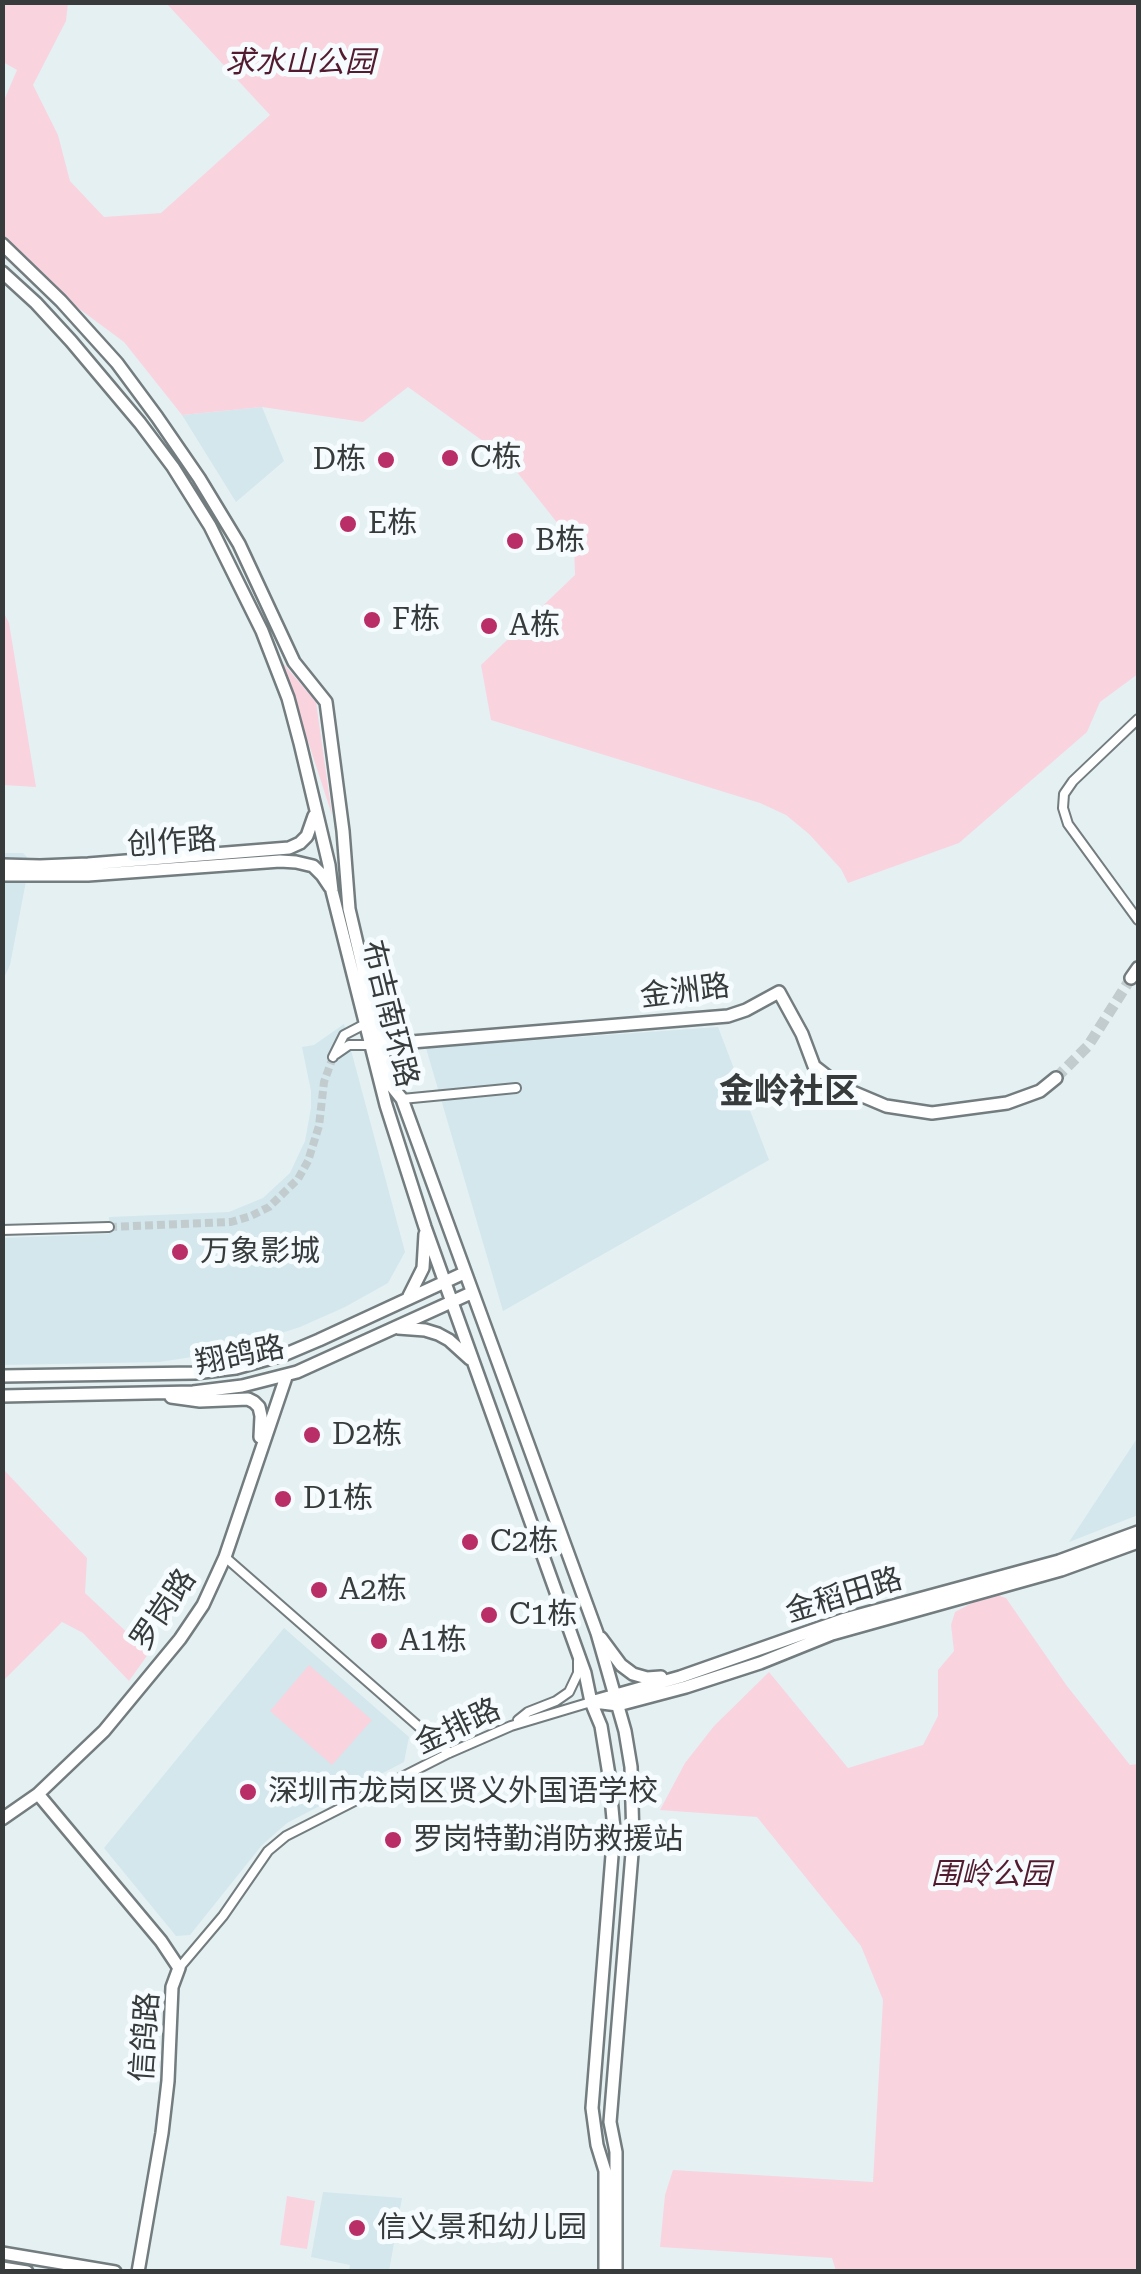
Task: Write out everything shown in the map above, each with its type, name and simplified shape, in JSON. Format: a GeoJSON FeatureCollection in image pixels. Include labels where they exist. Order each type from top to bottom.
{"type":"FeatureCollection","features":[{"type":"Feature","properties":{"kind":"street","name":"布吉南环路"},"geometry":{"type":"LineString","coordinates":[[2,244],[106,351],[158,417],[240,544],[294,662],[326,702],[344,831],[350,909],[386,1106],[425,1228],[577,1652],[605,1746],[614,1830],[592,2108],[596,2145],[605,2171],[605,2272]]}},
{"type":"Feature","properties":{"kind":"street","name":"布吉南环路"},"geometry":{"type":"LineString","coordinates":[[2,272],[72,342],[173,467],[210,526],[262,631],[288,698],[365,1024],[390,1084],[402,1098],[597,1633],[617,1700]]}},
{"type":"Feature","properties":{"kind":"street"},"geometry":{"type":"LineString","coordinates":[[1138,718],[1073,781],[1064,794],[1062,808],[1068,824],[1138,920]]}},
{"type":"Feature","properties":{"kind":"street","name":"创作路"},"geometry":{"type":"LineString","coordinates":[[2,875],[289,848],[307,836],[316,809]]}},
{"type":"Feature","properties":{"kind":"street","name":"创作路"},"geometry":{"type":"LineString","coordinates":[[2,865],[88,869],[296,862],[313,866],[332,891]]}},
{"type":"Feature","properties":{"kind":"street","name":"金洲路"},"geometry":{"type":"LineString","coordinates":[[376,1045],[728,1016],[778,992],[802,1034],[814,1066],[841,1087],[886,1106],[932,1114],[1007,1103],[1040,1091],[1056,1078]]}},
{"type":"Feature","properties":{"kind":"street"},"geometry":{"type":"LineString","coordinates":[[365,1024],[344,1036],[333,1057],[349,1045],[376,1045]]}},
{"type":"Feature","properties":{"kind":"street"},"geometry":{"type":"LineString","coordinates":[[402,1098],[516,1088]]}},
{"type":"Feature","properties":{"kind":"street"},"geometry":{"type":"LineString","coordinates":[[2,1230],[109,1227]]}},
{"type":"Feature","properties":{"kind":"street"},"geometry":{"type":"LineString","coordinates":[[406,1300],[424,1268],[425,1228]]}},
{"type":"Feature","properties":{"kind":"street","name":"翔鸽路"},"geometry":{"type":"LineString","coordinates":[[2,1376],[216,1371],[258,1363],[464,1273]]}},
{"type":"Feature","properties":{"kind":"street","name":"翔鸽路"},"geometry":{"type":"LineString","coordinates":[[2,1396],[218,1390],[286,1376],[471,1293]]}},
{"type":"Feature","properties":{"kind":"street"},"geometry":{"type":"LineString","coordinates":[[394,1328],[438,1334],[475,1364]]}},
{"type":"Feature","properties":{"kind":"street","name":"罗岗路"},"geometry":{"type":"LineString","coordinates":[[2,1819],[38,1794],[104,1731],[203,1605],[226,1558],[286,1376]]}},
{"type":"Feature","properties":{"kind":"street"},"geometry":{"type":"LineString","coordinates":[[158,1392],[181,1400],[254,1402],[261,1416],[259,1456]]}},
{"type":"Feature","properties":{"kind":"street","name":"金稻田路"},"geometry":{"type":"LineString","coordinates":[[617,1700],[830,1624],[1059,1560],[1138,1532]]}},
{"type":"Feature","properties":{"kind":"street","name":"金稻田路"},"geometry":{"type":"LineString","coordinates":[[591,1702],[617,1700],[760,1663],[832,1634],[1061,1570],[1138,1542]]}},
{"type":"Feature","properties":{"kind":"street"},"geometry":{"type":"LineString","coordinates":[[226,1558],[448,1753]]}},
{"type":"Feature","properties":{"kind":"street"},"geometry":{"type":"LineString","coordinates":[[597,1633],[621,1665],[633,1674],[647,1678],[680,1676]]}},
{"type":"Feature","properties":{"kind":"street"},"geometry":{"type":"LineString","coordinates":[[510,1726],[528,1712],[556,1702],[569,1692],[578,1673],[577,1652]]}},
{"type":"Feature","properties":{"kind":"street"},"geometry":{"type":"LineString","coordinates":[[616,2272],[616,2152],[610,2122],[634,1841],[631,1768],[617,1700]]}},
{"type":"Feature","properties":{"kind":"street","name":"金排路"},"geometry":{"type":"LineString","coordinates":[[179,1968],[224,1916],[268,1851],[286,1836],[448,1753],[510,1726],[591,1702]]}},
{"type":"Feature","properties":{"kind":"street","name":"信鸽路"},"geometry":{"type":"LineString","coordinates":[[38,1794],[161,1941],[179,1968],[172,1988],[162,2133],[138,2272]]}},
{"type":"Feature","properties":{"kind":"street"},"geometry":{"type":"LineString","coordinates":[[2,2253],[116,2272]]}},
{"type":"Feature","properties":{"kind":"street"},"geometry":{"type":"LineString","coordinates":[[2,2268],[27,2272]]}},
{"type":"Feature","properties":{"kind":"shaded area"},"geometry":{"type":"Polygon","coordinates":[[[262,407],[284,461],[236,502],[182,415],[262,407]]]}},
{"type":"Feature","properties":{"kind":"shaded area"},"geometry":{"type":"Polygon","coordinates":[[[3,853],[23,853],[30,860],[10,965],[3,980],[3,853]]]}},
{"type":"Feature","properties":{"kind":"shaded area"},"geometry":{"type":"Polygon","coordinates":[[[344,1024],[405,1252],[388,1283],[300,1327],[219,1353],[159,1362],[3,1365],[2,1238],[109,1234],[109,1217],[229,1212],[263,1198],[290,1173],[305,1141],[311,1091],[302,1047],[314,1045],[344,1024]]]}},
{"type":"Feature","properties":{"kind":"shaded area"},"geometry":{"type":"Polygon","coordinates":[[[718,1027],[769,1160],[503,1311],[426,1048],[718,1027]]]}},
{"type":"Feature","properties":{"kind":"shaded area"},"geometry":{"type":"Polygon","coordinates":[[[1138,1437],[1138,1515],[1069,1542],[1138,1437]]]}},
{"type":"Feature","properties":{"kind":"shaded area","name":"深圳市龙岗区贤义外国语学校"},"geometry":{"type":"Polygon","coordinates":[[[284,1628],[409,1737],[404,1762],[287,1823],[262,1845],[190,1935],[176,1936],[104,1848],[284,1628]]]}},
{"type":"Feature","properties":{"kind":"shaded area","name":"信义景和幼儿园"},"geometry":{"type":"Polygon","coordinates":[[[323,2192],[402,2198],[389,2271],[349,2271],[350,2265],[311,2257],[323,2192]]]}},
{"type":"Feature","properties":{"kind":"green space","name":"求水山公园"},"geometry":{"type":"Polygon","coordinates":[[[3,3],[68,3],[66,21],[33,85],[58,135],[70,181],[104,217],[161,213],[270,115],[166,3],[1138,3],[1138,674],[1100,702],[1087,732],[959,843],[848,883],[841,869],[809,834],[786,815],[760,803],[491,720],[481,665],[575,575],[574,544],[505,457],[408,387],[363,422],[262,407],[182,415],[124,342],[43,282],[3,235],[2,105],[17,70],[3,62],[3,3]]]}},
{"type":"Feature","properties":{"kind":"green space"},"geometry":{"type":"Polygon","coordinates":[[[3,611],[9,623],[36,787],[3,785],[3,611]]]}},
{"type":"Feature","properties":{"kind":"green space"},"geometry":{"type":"Polygon","coordinates":[[[282,662],[316,702],[332,815],[304,729],[282,662]]]}},
{"type":"Feature","properties":{"kind":"green space"},"geometry":{"type":"Polygon","coordinates":[[[3,1471],[87,1558],[85,1593],[149,1653],[129,1681],[83,1633],[62,1622],[3,1681],[3,1471]]]}},
{"type":"Feature","properties":{"kind":"green space","name":"围岭公园"},"geometry":{"type":"Polygon","coordinates":[[[991,1593],[1006,1598],[1067,1686],[1130,1765],[1138,1764],[1138,2271],[836,2271],[832,2258],[660,2247],[665,2195],[673,2170],[873,2182],[883,2000],[861,1946],[757,1817],[660,1810],[685,1763],[714,1726],[769,1672],[848,1768],[923,1745],[938,1716],[938,1670],[954,1651],[951,1625],[955,1612],[991,1593]]]}},
{"type":"Feature","properties":{"kind":"green space"},"geometry":{"type":"Polygon","coordinates":[[[309,1665],[372,1720],[332,1765],[270,1711],[309,1665]]]}},
{"type":"Feature","properties":{"kind":"green space"},"geometry":{"type":"Polygon","coordinates":[[[287,2196],[315,2201],[307,2249],[280,2245],[287,2196]]]}},
{"type":"Feature","properties":{"kind":"tunnel"},"geometry":{"type":"LineString","coordinates":[[1056,1078],[1088,1046],[1131,978]]}},
{"type":"Feature","properties":{"kind":"tunnel"},"geometry":{"type":"LineString","coordinates":[[109,1227],[231,1222],[269,1207],[298,1179],[308,1161],[333,1057]]}},
{"type":"Feature","properties":{"kind":"place","name":"C栋"},"geometry":{"type":"Point","coordinates":[450,458]}},
{"type":"Feature","properties":{"kind":"place","name":"D栋"},"geometry":{"type":"Point","coordinates":[386,460]}},
{"type":"Feature","properties":{"kind":"place","name":"E栋"},"geometry":{"type":"Point","coordinates":[348,524]}},
{"type":"Feature","properties":{"kind":"place","name":"B栋"},"geometry":{"type":"Point","coordinates":[515,541]}},
{"type":"Feature","properties":{"kind":"place","name":"F栋"},"geometry":{"type":"Point","coordinates":[372,620]}},
{"type":"Feature","properties":{"kind":"place","name":"A栋"},"geometry":{"type":"Point","coordinates":[489,626]}},
{"type":"Feature","properties":{"kind":"place","name":"万象影城"},"geometry":{"type":"Point","coordinates":[180,1252]}},
{"type":"Feature","properties":{"kind":"place","name":"D2栋"},"geometry":{"type":"Point","coordinates":[312,1435]}},
{"type":"Feature","properties":{"kind":"place","name":"D1栋"},"geometry":{"type":"Point","coordinates":[283,1499]}},
{"type":"Feature","properties":{"kind":"place","name":"C2栋"},"geometry":{"type":"Point","coordinates":[470,1542]}},
{"type":"Feature","properties":{"kind":"place","name":"A2栋"},"geometry":{"type":"Point","coordinates":[319,1590]}},
{"type":"Feature","properties":{"kind":"place","name":"C1栋"},"geometry":{"type":"Point","coordinates":[489,1615]}},
{"type":"Feature","properties":{"kind":"place","name":"A1栋"},"geometry":{"type":"Point","coordinates":[379,1641]}},
{"type":"Feature","properties":{"kind":"place","name":"深圳市龙岗区贤义外国语学校"},"geometry":{"type":"Point","coordinates":[248,1792]}},
{"type":"Feature","properties":{"kind":"place","name":"罗岗特勤消防救援站"},"geometry":{"type":"Point","coordinates":[393,1840]}},
{"type":"Feature","properties":{"kind":"place","name":"信义景和幼儿园"},"geometry":{"type":"Point","coordinates":[357,2228]}},
{"type":"Feature","properties":{"kind":"district","name":"金岭社区"},"geometry":{"type":"Point","coordinates":[789,1093]}}]}
